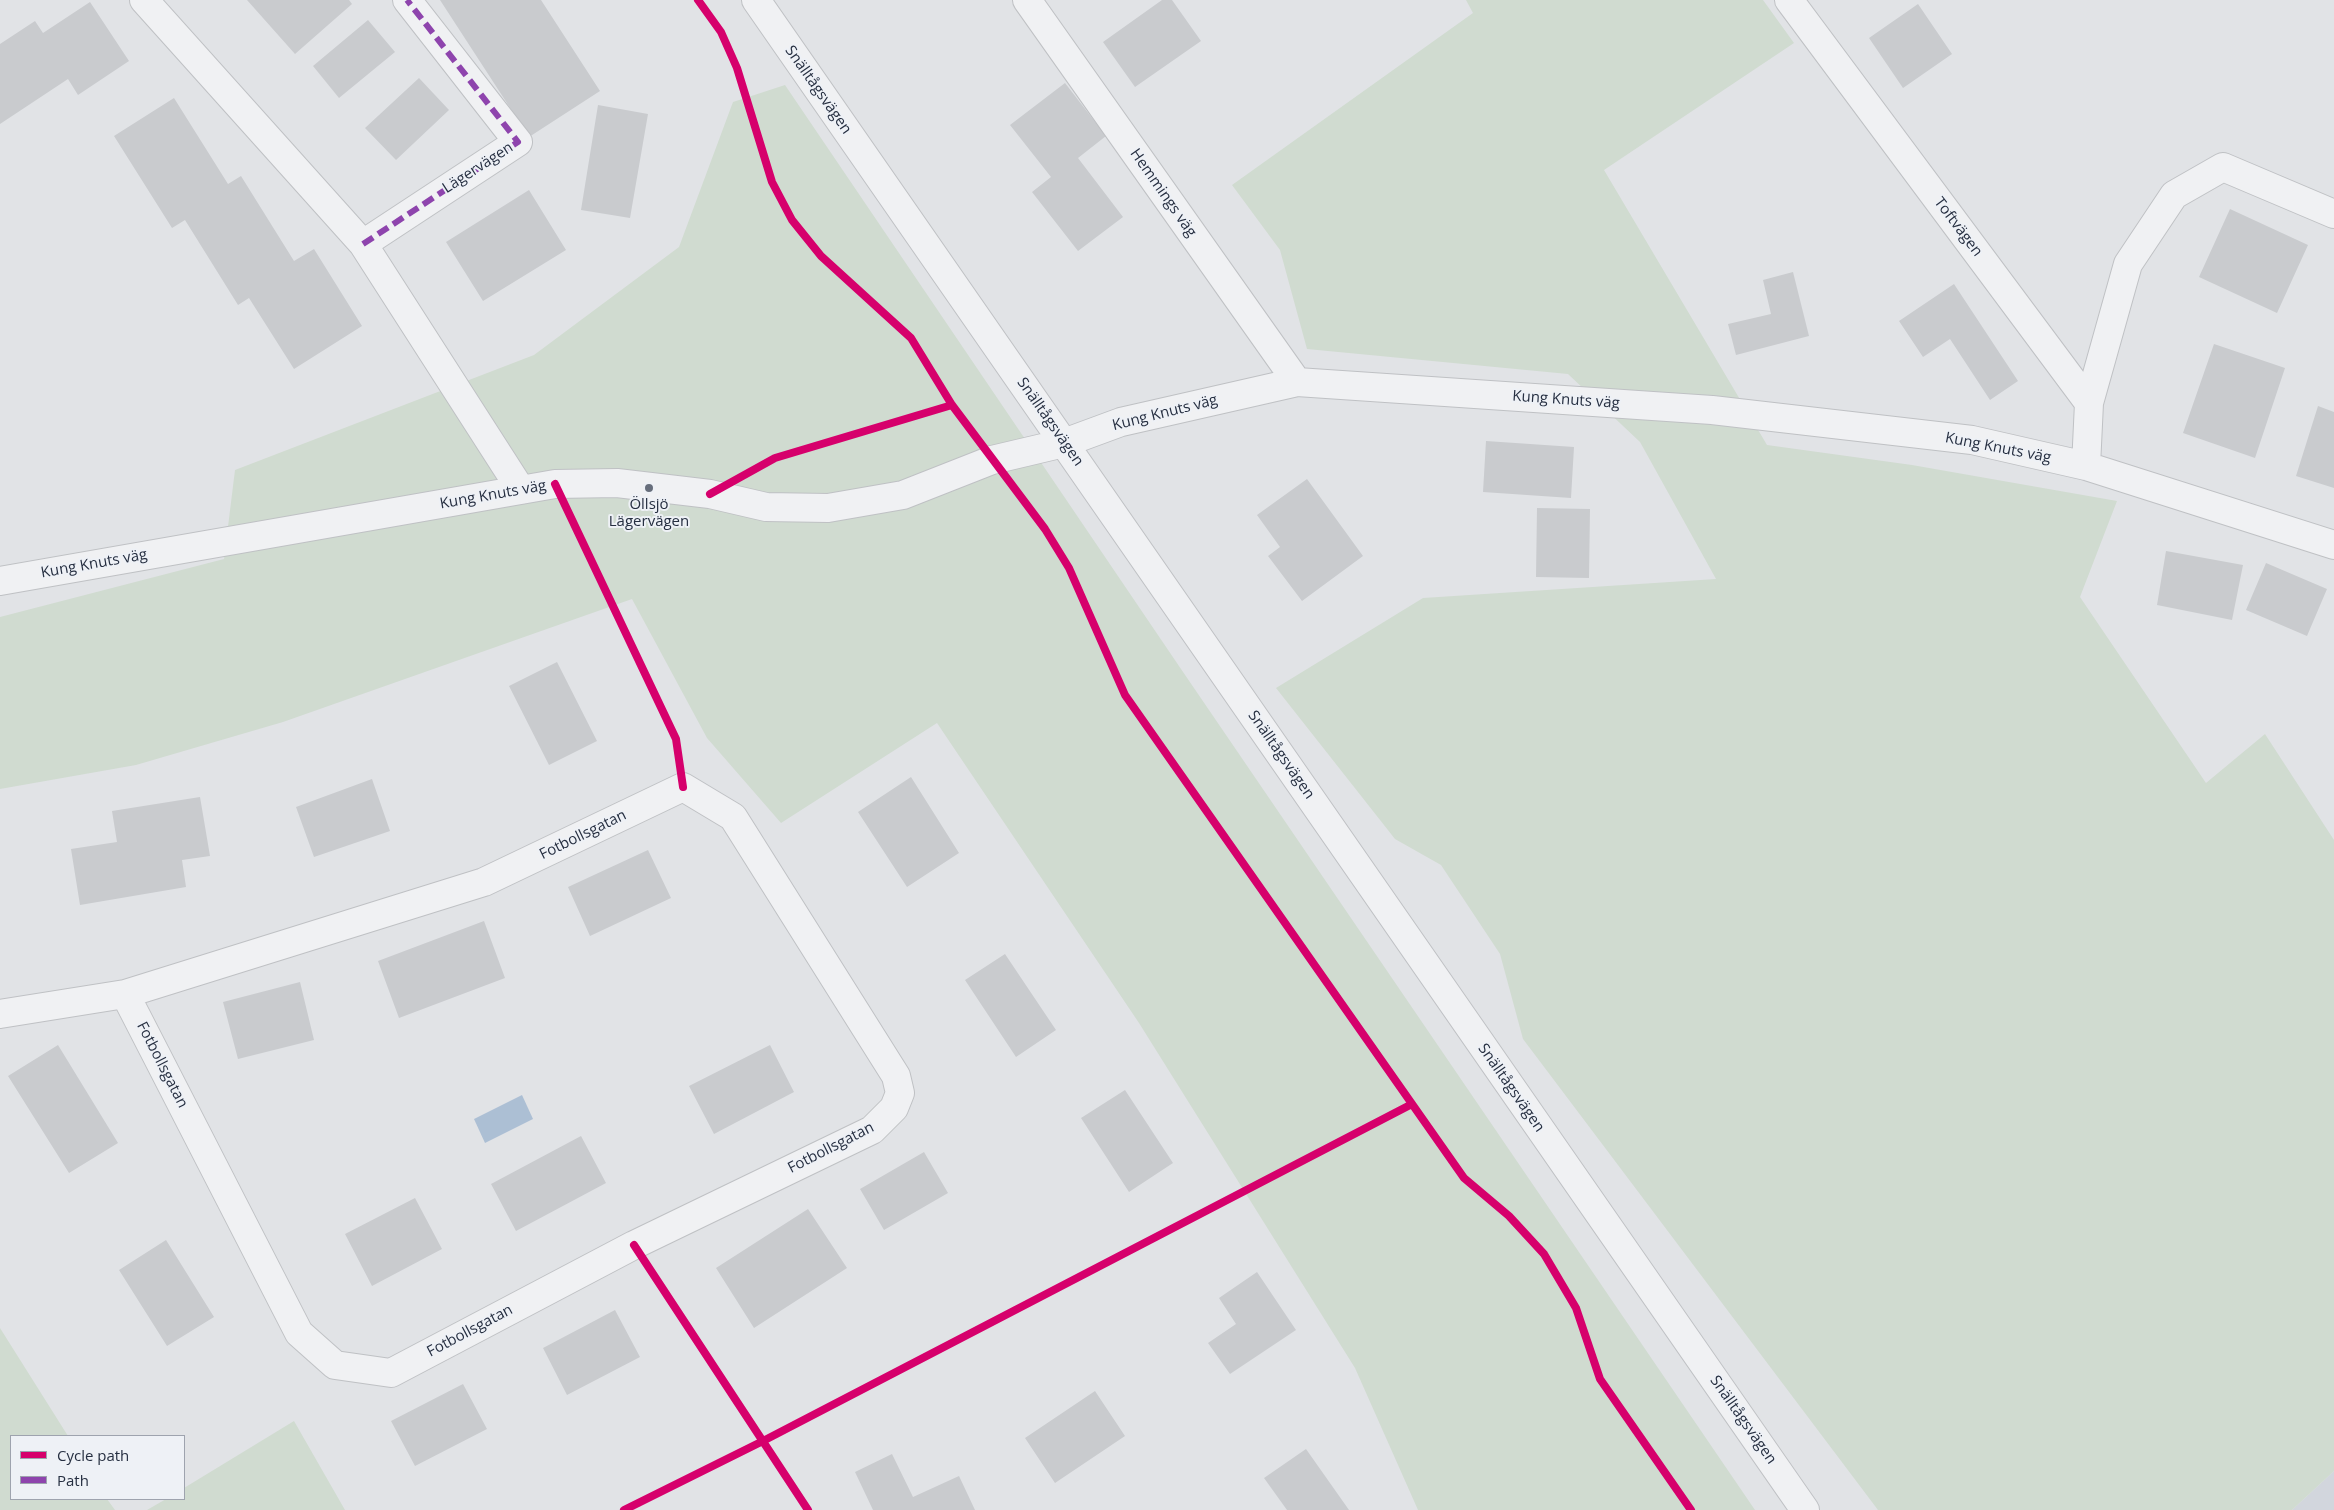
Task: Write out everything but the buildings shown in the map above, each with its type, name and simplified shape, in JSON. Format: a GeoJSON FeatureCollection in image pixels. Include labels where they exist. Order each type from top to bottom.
{"type":"FeatureCollection","features":[{"type":"Feature","properties":{"kind":"street"},"geometry":{"type":"LineString","coordinates":[[144,0],[363,244],[521,490]]}},
{"type":"Feature","properties":{"kind":"street","name":"Lägervägen"},"geometry":{"type":"LineString","coordinates":[[363,244],[518,142],[407,0]]}},
{"type":"Feature","properties":{"kind":"street","name":"Snälltågsvägen"},"geometry":{"type":"LineString","coordinates":[[756,0],[1805,1510]]}},
{"type":"Feature","properties":{"kind":"street","name":"Toftvägen"},"geometry":{"type":"LineString","coordinates":[[1789,0],[2089,403]]}},
{"type":"Feature","properties":{"kind":"street","name":"Hemmings väg"},"geometry":{"type":"LineString","coordinates":[[1030,1],[1297,382]]}},
{"type":"Feature","properties":{"kind":"street"},"geometry":{"type":"LineString","coordinates":[[2086,466],[2089,403],[2128,264],[2174,195],[2223,167],[2334,214]]}},
{"type":"Feature","properties":{"kind":"street","name":"Kung Knuts väg"},"geometry":{"type":"LineString","coordinates":[[0,581],[555,484],[617,483],[710,494],[766,507],[828,508],[903,495],[992,460],[1064,443],[1121,422],[1297,382],[1712,410],[1972,440],[2086,466],[2334,545]]}},
{"type":"Feature","properties":{"kind":"street","name":"Fotbollsgatan"},"geometry":{"type":"LineString","coordinates":[[0,1014],[125,994],[484,882],[683,787],[733,817],[896,1076],[900,1092],[894,1108],[872,1130],[634,1245],[391,1373],[335,1365],[299,1333],[125,994]]}},
{"type":"Feature","properties":{"kind":"shaded area"},"geometry":{"type":"Polygon","coordinates":[[[1466,0],[1763,0],[1794,43],[1604,170],[1767,445],[1912,465],[2117,501],[2080,597],[2206,783],[2265,734],[2334,840],[2334,1471],[2292,1510],[1878,1510],[1523,1039],[1500,954],[1441,865],[1395,839],[1276,688],[1423,598],[1716,579],[1640,442],[1568,374],[1307,349],[1280,250],[1232,185],[1473,13],[1466,0]]]}},
{"type":"Feature","properties":{"kind":"shaded area"},"geometry":{"type":"Polygon","coordinates":[[[785,85],[1755,1510],[1418,1510],[1355,1368],[1139,1023],[937,723],[781,823],[707,738],[632,599],[283,722],[136,765],[0,789],[0,617],[224,559],[235,470],[534,355],[679,247],[733,102],[785,85]]]}},
{"type":"Feature","properties":{"kind":"shaded area"},"geometry":{"type":"Polygon","coordinates":[[[0,1328],[67,1435],[10,1435],[10,1500],[108,1500],[115,1510],[0,1510],[0,1328]]]}},
{"type":"Feature","properties":{"kind":"shaded area"},"geometry":{"type":"Polygon","coordinates":[[[294,1421],[345,1510],[147,1510],[164,1500],[185,1500],[185,1487],[294,1421]]]}},
{"type":"Feature","properties":{"kind":"shaded area"},"geometry":{"type":"Polygon","coordinates":[[[2334,1471],[2334,1510],[2292,1510],[2334,1471]]]}},
{"type":"Feature","properties":{"kind":"water"},"geometry":{"type":"Polygon","coordinates":[[[522,1095],[533,1119],[485,1143],[474,1119],[522,1095]]]}},
{"type":"Feature","properties":{"kind":"marked path"},"geometry":{"type":"LineString","coordinates":[[363,244],[518,142],[407,0]]}},
{"type":"Feature","properties":{"kind":"cycle path"},"geometry":{"type":"LineString","coordinates":[[698,0],[721,32],[737,68],[772,182],[792,220],[821,256],[911,338],[952,405],[1045,529],[1069,568],[1125,695],[1464,1178],[1509,1216],[1544,1254],[1576,1308],[1600,1379],[1691,1510]]}},
{"type":"Feature","properties":{"kind":"cycle path"},"geometry":{"type":"LineString","coordinates":[[710,494],[775,458],[952,405]]}},
{"type":"Feature","properties":{"kind":"cycle path"},"geometry":{"type":"LineString","coordinates":[[555,484],[676,739],[683,787]]}},
{"type":"Feature","properties":{"kind":"cycle path"},"geometry":{"type":"LineString","coordinates":[[624,1510],[763,1441],[1412,1104]]}},
{"type":"Feature","properties":{"kind":"cycle path"},"geometry":{"type":"LineString","coordinates":[[634,1245],[808,1510]]}},
{"type":"Feature","properties":{"kind":"place","name":"Öllsjö Lägervägen"},"geometry":{"type":"Point","coordinates":[649,488]}}]}
